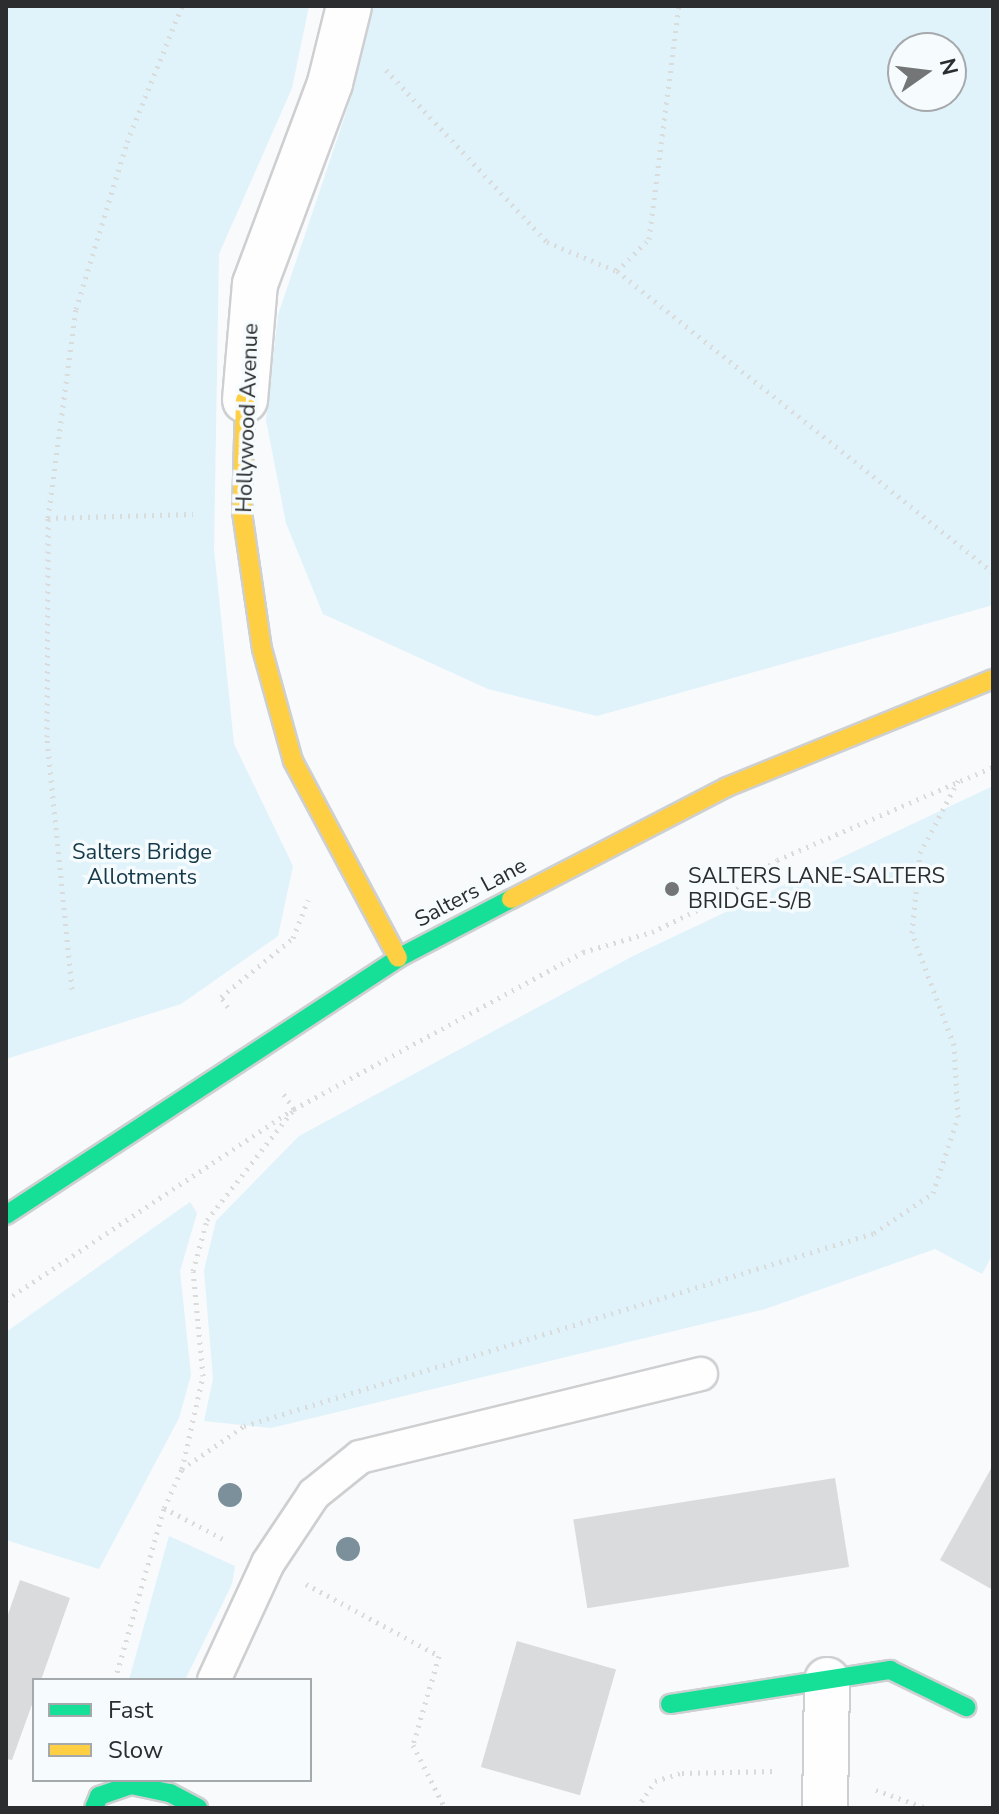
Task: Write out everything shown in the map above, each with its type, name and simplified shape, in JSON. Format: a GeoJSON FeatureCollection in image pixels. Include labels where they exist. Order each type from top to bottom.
{"type":"FeatureCollection","features":[{"type":"Feature","properties":{"kind":"main road","name":"Hollywood Avenue"},"geometry":{"type":"LineString","coordinates":[[245,400],[242,512],[262,649],[293,761],[398,958]]}},
{"type":"Feature","properties":{"kind":"main road","name":"Salters Lane"},"geometry":{"type":"LineString","coordinates":[[6,1215],[398,958],[727,787],[993,679]]}},
{"type":"Feature","properties":{"kind":"main road"},"geometry":{"type":"LineString","coordinates":[[670,1704],[890,1670],[966,1707]]}},
{"type":"Feature","properties":{"kind":"main road"},"geometry":{"type":"LineString","coordinates":[[97,1802],[131,1785],[172,1786],[198,1808]]}},
{"type":"Feature","properties":{"kind":"street","name":"Hollywood Avenue"},"geometry":{"type":"LineString","coordinates":[[245,400],[255,284],[330,83],[346,16]]}},
{"type":"Feature","properties":{"kind":"street"},"geometry":{"type":"LineString","coordinates":[[825,1808],[827,1680]]}},
{"type":"Feature","properties":{"kind":"lane"},"geometry":{"type":"LineString","coordinates":[[215,1678],[268,1563],[314,1494],[360,1457],[701,1374]]}},
{"type":"Feature","properties":{"kind":"path"},"geometry":{"type":"LineString","coordinates":[[72,989],[47,737],[48,518],[76,309],[127,142],[182,6]]}},
{"type":"Feature","properties":{"kind":"path"},"geometry":{"type":"LineString","coordinates":[[617,271],[649,239],[679,6]]}},
{"type":"Feature","properties":{"kind":"path"},"geometry":{"type":"LineString","coordinates":[[346,16],[547,242],[617,271],[993,572]]}},
{"type":"Feature","properties":{"kind":"path"},"geometry":{"type":"LineString","coordinates":[[48,518],[242,512]]}},
{"type":"Feature","properties":{"kind":"path"},"geometry":{"type":"LineString","coordinates":[[6,1300],[294,1109],[583,952],[652,932],[716,901],[777,860],[959,779],[993,767]]}},
{"type":"Feature","properties":{"kind":"path"},"geometry":{"type":"LineString","coordinates":[[182,1469],[244,1426],[874,1233],[933,1193],[958,1117],[954,1045],[912,933],[920,853],[959,779]]}},
{"type":"Feature","properties":{"kind":"path"},"geometry":{"type":"LineString","coordinates":[[116,1678],[164,1508],[182,1469],[203,1376],[193,1271],[207,1220],[294,1109]]}},
{"type":"Feature","properties":{"kind":"path"},"geometry":{"type":"LineString","coordinates":[[164,1508],[439,1656],[413,1745],[445,1808]]}},
{"type":"Feature","properties":{"kind":"green space","name":"Salters Bridge Allotments"},"geometry":{"type":"Polygon","coordinates":[[[6,6],[309,6],[292,88],[219,254],[214,549],[234,744],[293,866],[278,936],[181,1004],[6,1059],[6,6]]]}},
{"type":"Feature","properties":{"kind":"green space"},"geometry":{"type":"Polygon","coordinates":[[[372,6],[993,6],[993,605],[597,716],[488,689],[323,614],[286,523],[266,420],[278,315],[353,92],[372,6]]]}},
{"type":"Feature","properties":{"kind":"green space"},"geometry":{"type":"Polygon","coordinates":[[[993,786],[993,1254],[982,1274],[935,1249],[765,1309],[271,1428],[204,1421],[213,1379],[204,1270],[216,1221],[299,1136],[635,955],[993,786]]]}},
{"type":"Feature","properties":{"kind":"green space"},"geometry":{"type":"Polygon","coordinates":[[[190,1202],[197,1213],[180,1271],[191,1375],[179,1418],[99,1569],[6,1540],[6,1332],[190,1202]]]}},
{"type":"Feature","properties":{"kind":"green space"},"geometry":{"type":"Polygon","coordinates":[[[169,1536],[235,1566],[232,1584],[186,1678],[130,1678],[169,1536]]]}},
{"type":"Feature","properties":{"kind":"building"},"geometry":{"type":"Polygon","coordinates":[[[993,1465],[993,1590],[940,1560],[993,1465]]]}},
{"type":"Feature","properties":{"kind":"building"},"geometry":{"type":"Polygon","coordinates":[[[835,1478],[849,1567],[587,1608],[573,1519],[835,1478]]]}},
{"type":"Feature","properties":{"kind":"building"},"geometry":{"type":"Polygon","coordinates":[[[20,1580],[70,1598],[42,1678],[32,1678],[32,1705],[12,1760],[6,1759],[6,1620],[20,1580]]]}},
{"type":"Feature","properties":{"kind":"building"},"geometry":{"type":"Polygon","coordinates":[[[517,1641],[616,1669],[580,1795],[481,1767],[517,1641]]]}},
{"type":"Feature","properties":{"kind":"traffic: fast"},"geometry":{"type":"LineString","coordinates":[[6,1215],[398,958],[511,899]]}},
{"type":"Feature","properties":{"kind":"traffic: fast"},"geometry":{"type":"LineString","coordinates":[[670,1704],[890,1670],[966,1707]]}},
{"type":"Feature","properties":{"kind":"traffic: fast"},"geometry":{"type":"LineString","coordinates":[[94,1808],[99,1796],[131,1785],[170,1793],[198,1808]]}},
{"type":"Feature","properties":{"kind":"traffic: slow"},"geometry":{"type":"LineString","coordinates":[[245,400],[242,512],[262,649],[293,761],[398,958]]}},
{"type":"Feature","properties":{"kind":"traffic: slow"},"geometry":{"type":"LineString","coordinates":[[511,899],[727,787],[993,679]]}},
{"type":"Feature","properties":{"kind":"place","name":"SALTERS LANE-SALTERS BRIDGE-S/B"},"geometry":{"type":"Point","coordinates":[672,889]}}]}
